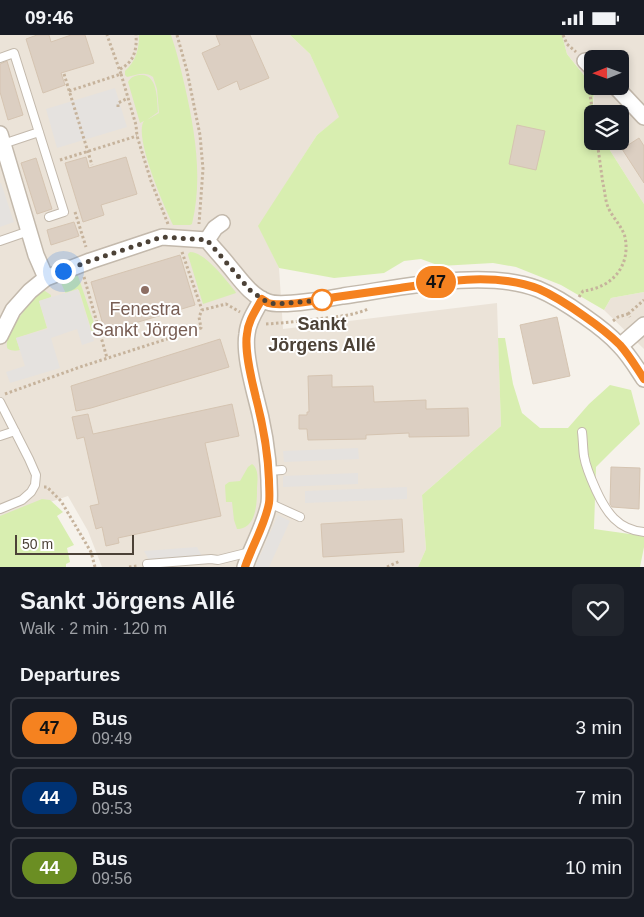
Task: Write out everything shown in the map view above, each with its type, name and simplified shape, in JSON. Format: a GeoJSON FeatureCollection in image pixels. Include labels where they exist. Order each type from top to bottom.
{"type":"FeatureCollection","features":[{"type":"Feature","properties":{"kind":"street"},"geometry":{"type":"LineString","coordinates":[[623,95],[644,117]]}},
{"type":"Feature","properties":{"kind":"street"},"geometry":{"type":"LineString","coordinates":[[2,139],[36,255],[46,278]]}},
{"type":"Feature","properties":{"kind":"street"},"geometry":{"type":"LineString","coordinates":[[0,336],[13,310],[30,291],[46,278],[84,258],[162,237],[202,234],[222,223]]}},
{"type":"Feature","properties":{"kind":"street"},"geometry":{"type":"LineString","coordinates":[[202,234],[250,290],[269,303],[322,300],[437,282],[465,280],[493,280],[517,283],[538,289],[574,309],[608,323],[620,346],[644,379]]}},
{"type":"Feature","properties":{"kind":"street"},"geometry":{"type":"LineString","coordinates":[[245,567],[262,526],[269,503],[275,470],[267,449],[246,344],[251,318],[262,299]]}},
{"type":"Feature","properties":{"kind":"street"},"geometry":{"type":"LineString","coordinates":[[620,346],[642,327]]}},
{"type":"Feature","properties":{"kind":"lane"},"geometry":{"type":"LineString","coordinates":[[0,58],[14,53],[64,212],[48,217]]}},
{"type":"Feature","properties":{"kind":"lane"},"geometry":{"type":"LineString","coordinates":[[2,139],[39,132]]}},
{"type":"Feature","properties":{"kind":"lane"},"geometry":{"type":"LineString","coordinates":[[0,241],[29,231]]}},
{"type":"Feature","properties":{"kind":"lane"},"geometry":{"type":"LineString","coordinates":[[0,402],[36,475],[35,485],[31,492],[22,500],[0,509]]}},
{"type":"Feature","properties":{"kind":"lane"},"geometry":{"type":"LineString","coordinates":[[0,437],[15,431]]}},
{"type":"Feature","properties":{"kind":"lane"},"geometry":{"type":"LineString","coordinates":[[582,432],[584,457],[603,504],[610,515],[619,523],[630,529],[644,532]]}},
{"type":"Feature","properties":{"kind":"lane"},"geometry":{"type":"LineString","coordinates":[[269,503],[300,517]]}},
{"type":"Feature","properties":{"kind":"lane"},"geometry":{"type":"LineString","coordinates":[[147,564],[218,560],[250,552]]}},
{"type":"Feature","properties":{"kind":"path"},"geometry":{"type":"LineString","coordinates":[[107,35],[120,69],[151,181],[169,228]]}},
{"type":"Feature","properties":{"kind":"path"},"geometry":{"type":"LineString","coordinates":[[120,69],[127,65],[133,57],[136,35]]}},
{"type":"Feature","properties":{"kind":"path"},"geometry":{"type":"LineString","coordinates":[[177,35],[189,80],[200,135],[203,169],[200,219],[202,234]]}},
{"type":"Feature","properties":{"kind":"path"},"geometry":{"type":"LineString","coordinates":[[563,35],[568,44],[584,60]]}},
{"type":"Feature","properties":{"kind":"path"},"geometry":{"type":"LineString","coordinates":[[64,74],[92,165]]}},
{"type":"Feature","properties":{"kind":"path"},"geometry":{"type":"LineString","coordinates":[[69,91],[121,74]]}},
{"type":"Feature","properties":{"kind":"path"},"geometry":{"type":"LineString","coordinates":[[118,107],[118,103],[128,98]]}},
{"type":"Feature","properties":{"kind":"path"},"geometry":{"type":"LineString","coordinates":[[62,168],[60,160],[137,136]]}},
{"type":"Feature","properties":{"kind":"path"},"geometry":{"type":"LineString","coordinates":[[586,302],[579,297],[583,291],[593,290],[610,281],[624,262],[625,236],[608,207],[598,150]]}},
{"type":"Feature","properties":{"kind":"path"},"geometry":{"type":"LineString","coordinates":[[74,210],[107,358]]}},
{"type":"Feature","properties":{"kind":"path"},"geometry":{"type":"LineString","coordinates":[[188,249],[182,249],[202,311]]}},
{"type":"Feature","properties":{"kind":"path"},"geometry":{"type":"LineString","coordinates":[[608,323],[628,314],[644,300]]}},
{"type":"Feature","properties":{"kind":"path"},"geometry":{"type":"LineString","coordinates":[[0,397],[8,392],[107,358],[201,328],[198,317],[202,311],[226,304],[263,324],[333,317],[368,309]]}},
{"type":"Feature","properties":{"kind":"path"},"geometry":{"type":"LineString","coordinates":[[628,314],[642,327]]}},
{"type":"Feature","properties":{"kind":"path"},"geometry":{"type":"LineString","coordinates":[[35,485],[47,487],[61,501],[91,552],[95,567]]}},
{"type":"Feature","properties":{"kind":"path"},"geometry":{"type":"LineString","coordinates":[[387,567],[400,561]]}},
{"type":"Feature","properties":{"kind":"shaded area"},"geometry":{"type":"Polygon","coordinates":[[[0,35],[290,35],[310,54],[340,117],[317,135],[259,226],[279,268],[283,329],[497,303],[501,426],[422,495],[426,549],[418,567],[102,567],[88,531],[68,496],[0,519],[0,35]]]}},
{"type":"Feature","properties":{"kind":"shaded area"},"geometry":{"type":"Polygon","coordinates":[[[562,35],[644,35],[644,204],[610,150],[629,150],[629,105],[594,105],[594,95],[629,95],[629,50],[584,50],[584,75],[567,54],[562,35]]]}},
{"type":"Feature","properties":{"kind":"shaded area"},"geometry":{"type":"Polygon","coordinates":[[[115,88],[127,127],[57,148],[46,109],[115,88]]]}},
{"type":"Feature","properties":{"kind":"shaded area"},"geometry":{"type":"Polygon","coordinates":[[[0,183],[14,222],[0,227],[0,183]]]}},
{"type":"Feature","properties":{"kind":"shaded area"},"geometry":{"type":"Polygon","coordinates":[[[78,289],[94,341],[82,345],[77,329],[51,338],[60,368],[10,383],[6,372],[25,366],[16,338],[48,329],[39,301],[78,289]]]}},
{"type":"Feature","properties":{"kind":"shaded area"},"geometry":{"type":"Polygon","coordinates":[[[644,292],[644,349],[604,310],[611,298],[644,292]]]}},
{"type":"Feature","properties":{"kind":"shaded area"},"geometry":{"type":"Polygon","coordinates":[[[358,448],[359,459],[284,462],[283,451],[358,448]]]}},
{"type":"Feature","properties":{"kind":"shaded area"},"geometry":{"type":"Polygon","coordinates":[[[358,473],[358,484],[283,487],[283,476],[358,473]]]}},
{"type":"Feature","properties":{"kind":"shaded area"},"geometry":{"type":"Polygon","coordinates":[[[407,487],[407,499],[305,503],[305,491],[407,487]]]}},
{"type":"Feature","properties":{"kind":"shaded area"},"geometry":{"type":"Polygon","coordinates":[[[278,515],[290,521],[269,567],[255,567],[278,515]]]}},
{"type":"Feature","properties":{"kind":"shaded area"},"geometry":{"type":"Polygon","coordinates":[[[197,547],[202,556],[149,560],[144,551],[197,547]]]}},
{"type":"Feature","properties":{"kind":"green space"},"geometry":{"type":"Polygon","coordinates":[[[139,35],[171,35],[177,54],[195,138],[197,190],[192,224],[190,225],[173,225],[157,189],[146,156],[142,129],[144,121],[140,123],[128,82],[133,77],[141,75],[147,76],[154,83],[158,112],[147,120],[159,113],[157,89],[153,77],[150,75],[140,74],[127,77],[125,75],[125,71],[136,55],[139,35]]]}},
{"type":"Feature","properties":{"kind":"green space"},"geometry":{"type":"Polygon","coordinates":[[[290,35],[562,35],[567,54],[584,75],[584,95],[594,95],[593,105],[584,105],[584,150],[610,150],[644,204],[644,292],[611,298],[604,310],[561,285],[516,267],[493,263],[440,266],[421,259],[404,261],[384,273],[334,278],[279,268],[258,226],[317,135],[339,117],[310,54],[290,35]]]}},
{"type":"Feature","properties":{"kind":"green space"},"geometry":{"type":"Polygon","coordinates":[[[190,252],[196,253],[208,261],[236,293],[203,304],[188,255],[190,252]]]}},
{"type":"Feature","properties":{"kind":"green space"},"geometry":{"type":"Polygon","coordinates":[[[77,273],[97,332],[92,332],[79,290],[66,294],[61,283],[66,277],[77,273]]]}},
{"type":"Feature","properties":{"kind":"green space"},"geometry":{"type":"Polygon","coordinates":[[[41,291],[51,295],[51,297],[39,301],[47,328],[16,338],[20,350],[8,349],[7,344],[13,329],[24,310],[41,291]]]}},
{"type":"Feature","properties":{"kind":"green space"},"geometry":{"type":"Polygon","coordinates":[[[498,338],[505,338],[513,384],[522,413],[540,428],[568,428],[589,404],[610,385],[631,390],[640,424],[596,467],[594,529],[644,536],[640,567],[418,567],[426,549],[422,495],[501,426],[498,338]]]}},
{"type":"Feature","properties":{"kind":"green space"},"geometry":{"type":"Polygon","coordinates":[[[252,464],[258,476],[256,508],[248,525],[237,529],[232,502],[226,502],[225,485],[229,482],[240,481],[248,467],[252,464]]]}},
{"type":"Feature","properties":{"kind":"green space"},"geometry":{"type":"Polygon","coordinates":[[[42,499],[50,500],[63,512],[57,516],[74,545],[67,548],[70,562],[66,564],[66,567],[0,567],[0,516],[42,499]]]}},
{"type":"Feature","properties":{"kind":"building"},"geometry":{"type":"Polygon","coordinates":[[[37,35],[49,35],[51,42],[71,35],[85,35],[94,63],[61,73],[65,85],[43,93],[26,39],[37,35]]]}},
{"type":"Feature","properties":{"kind":"building"},"geometry":{"type":"Polygon","coordinates":[[[216,35],[250,35],[269,78],[240,90],[237,81],[218,90],[202,53],[220,45],[216,35]]]}},
{"type":"Feature","properties":{"kind":"building"},"geometry":{"type":"Polygon","coordinates":[[[7,61],[23,115],[8,120],[0,92],[0,64],[7,61]]]}},
{"type":"Feature","properties":{"kind":"building"},"geometry":{"type":"Polygon","coordinates":[[[517,125],[545,131],[536,170],[509,164],[517,125]]]}},
{"type":"Feature","properties":{"kind":"building"},"geometry":{"type":"Polygon","coordinates":[[[639,138],[644,146],[644,183],[623,150],[629,150],[629,144],[639,138]]]}},
{"type":"Feature","properties":{"kind":"building"},"geometry":{"type":"Polygon","coordinates":[[[86,157],[89,168],[126,157],[137,194],[101,205],[104,215],[83,222],[65,163],[86,157]]]}},
{"type":"Feature","properties":{"kind":"building"},"geometry":{"type":"Polygon","coordinates":[[[36,158],[52,209],[37,214],[21,163],[36,158]]]}},
{"type":"Feature","properties":{"kind":"building"},"geometry":{"type":"Polygon","coordinates":[[[74,222],[79,236],[51,245],[47,230],[74,222]]]}},
{"type":"Feature","properties":{"kind":"building"},"geometry":{"type":"Polygon","coordinates":[[[180,255],[195,305],[105,332],[91,282],[180,255]]]}},
{"type":"Feature","properties":{"kind":"building"},"geometry":{"type":"Polygon","coordinates":[[[557,317],[570,376],[533,384],[520,325],[557,317]]]}},
{"type":"Feature","properties":{"kind":"building"},"geometry":{"type":"Polygon","coordinates":[[[220,339],[229,367],[76,411],[71,386],[220,339]]]}},
{"type":"Feature","properties":{"kind":"building"},"geometry":{"type":"Polygon","coordinates":[[[332,375],[332,387],[373,386],[374,402],[426,400],[426,409],[468,408],[469,436],[409,437],[409,433],[366,435],[366,439],[308,440],[307,429],[299,429],[299,415],[307,415],[307,412],[309,412],[308,376],[332,375]]]}},
{"type":"Feature","properties":{"kind":"building"},"geometry":{"type":"Polygon","coordinates":[[[232,404],[239,436],[205,443],[221,516],[118,538],[119,543],[106,546],[102,527],[96,529],[90,506],[99,504],[84,437],[77,439],[72,417],[88,414],[93,434],[232,404]]]}},
{"type":"Feature","properties":{"kind":"building"},"geometry":{"type":"Polygon","coordinates":[[[611,467],[640,468],[639,509],[612,507],[610,504],[611,467]]]}},
{"type":"Feature","properties":{"kind":"building"},"geometry":{"type":"Polygon","coordinates":[[[402,519],[404,552],[323,557],[321,524],[402,519]]]}},
{"type":"Feature","properties":{"kind":"bus line","name":"47"},"geometry":{"type":"LineString","coordinates":[[245,567],[262,526],[269,503],[267,449],[246,344],[251,318],[262,299],[269,303],[293,303],[437,282],[465,280],[493,280],[517,283],[538,289],[555,297],[603,330],[620,346],[644,379]]}},
{"type":"Feature","properties":{"kind":"place","name":"Fenestra Sankt Jörgen"},"geometry":{"type":"Point","coordinates":[145,290]}},
{"type":"Feature","properties":{"kind":"place","name":"Sankt Jörgens Allé"},"geometry":{"type":"Point","coordinates":[322,300]}},
{"type":"Feature","properties":{"kind":"route"},"geometry":{"type":"LineString","coordinates":[[63,271],[162,237],[207,240],[250,290],[269,303],[322,300]]}}]}
